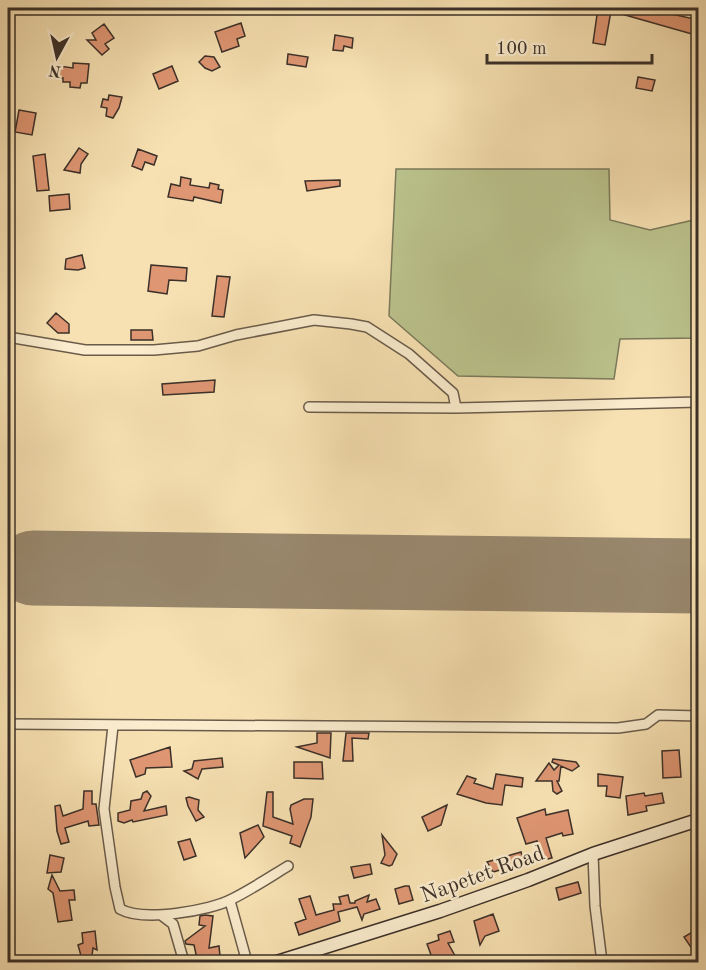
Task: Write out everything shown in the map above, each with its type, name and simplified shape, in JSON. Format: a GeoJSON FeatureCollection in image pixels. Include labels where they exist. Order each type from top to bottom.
{"type":"FeatureCollection","features":[{"type":"Feature","properties":{"kind":"main road","name":"Napetet Road"},"geometry":{"type":"LineString","coordinates":[[277,963],[440,911],[593,854],[699,820]]}},
{"type":"Feature","properties":{"kind":"street"},"geometry":{"type":"LineString","coordinates":[[8,337],[85,350],[154,350],[198,346],[236,335],[314,320],[351,324],[366,327],[409,354],[453,393],[456,408]]}},
{"type":"Feature","properties":{"kind":"street"},"geometry":{"type":"LineString","coordinates":[[309,407],[456,408],[699,402]]}},
{"type":"Feature","properties":{"kind":"street"},"geometry":{"type":"LineString","coordinates":[[8,724],[618,728],[646,724],[658,716],[699,716]]}},
{"type":"Feature","properties":{"kind":"street"},"geometry":{"type":"LineString","coordinates":[[113,726],[104,809],[120,909],[128,914],[161,915],[230,901],[288,866]]}},
{"type":"Feature","properties":{"kind":"street"},"geometry":{"type":"LineString","coordinates":[[593,854],[595,906],[602,963]]}},
{"type":"Feature","properties":{"kind":"street"},"geometry":{"type":"LineString","coordinates":[[230,901],[247,963]]}},
{"type":"Feature","properties":{"kind":"street"},"geometry":{"type":"LineString","coordinates":[[161,915],[173,924],[184,963]]}},
{"type":"Feature","properties":{"kind":"green space"},"geometry":{"type":"Polygon","coordinates":[[[396,169],[609,169],[610,220],[650,230],[698,219],[698,338],[620,339],[614,379],[458,376],[389,316],[396,169]]]}},
{"type":"Feature","properties":{"kind":"building"},"geometry":{"type":"Polygon","coordinates":[[[598,8],[644,8],[699,20],[699,36],[611,11],[605,45],[593,43],[598,8]]]}},
{"type":"Feature","properties":{"kind":"building"},"geometry":{"type":"Polygon","coordinates":[[[241,23],[245,36],[237,39],[239,46],[222,52],[215,32],[241,23]]]}},
{"type":"Feature","properties":{"kind":"building"},"geometry":{"type":"Polygon","coordinates":[[[104,24],[114,38],[105,44],[109,49],[102,55],[87,40],[96,40],[92,33],[104,24]]]}},
{"type":"Feature","properties":{"kind":"building"},"geometry":{"type":"Polygon","coordinates":[[[335,35],[353,38],[352,48],[344,46],[343,51],[333,50],[335,35]]]}},
{"type":"Feature","properties":{"kind":"building"},"geometry":{"type":"Polygon","coordinates":[[[288,54],[308,57],[306,67],[287,64],[288,54]]]}},
{"type":"Feature","properties":{"kind":"building"},"geometry":{"type":"Polygon","coordinates":[[[205,56],[214,57],[220,67],[212,71],[205,68],[199,62],[205,56]]]}},
{"type":"Feature","properties":{"kind":"building"},"geometry":{"type":"Polygon","coordinates":[[[73,63],[89,64],[87,83],[81,83],[80,88],[70,87],[70,82],[63,82],[63,78],[57,78],[59,66],[73,68],[73,63]]]}},
{"type":"Feature","properties":{"kind":"building"},"geometry":{"type":"Polygon","coordinates":[[[172,66],[178,81],[159,89],[153,74],[172,66]]]}},
{"type":"Feature","properties":{"kind":"building"},"geometry":{"type":"Polygon","coordinates":[[[638,77],[655,80],[652,91],[636,88],[638,77]]]}},
{"type":"Feature","properties":{"kind":"building"},"geometry":{"type":"Polygon","coordinates":[[[109,95],[122,97],[113,118],[106,116],[107,108],[101,107],[103,99],[108,100],[109,95]]]}},
{"type":"Feature","properties":{"kind":"building"},"geometry":{"type":"Polygon","coordinates":[[[19,110],[36,113],[32,135],[15,132],[19,110]]]}},
{"type":"Feature","properties":{"kind":"building"},"geometry":{"type":"Polygon","coordinates":[[[79,148],[88,154],[81,164],[80,173],[64,170],[79,148]]]}},
{"type":"Feature","properties":{"kind":"building"},"geometry":{"type":"Polygon","coordinates":[[[138,149],[157,156],[154,165],[145,162],[142,170],[132,166],[138,149]]]}},
{"type":"Feature","properties":{"kind":"building"},"geometry":{"type":"Polygon","coordinates":[[[45,154],[49,190],[37,191],[33,156],[45,154]]]}},
{"type":"Feature","properties":{"kind":"building"},"geometry":{"type":"Polygon","coordinates":[[[181,177],[191,179],[190,185],[209,188],[210,183],[219,185],[218,189],[223,190],[221,203],[194,197],[193,201],[168,197],[171,184],[180,186],[181,177]]]}},
{"type":"Feature","properties":{"kind":"building"},"geometry":{"type":"Polygon","coordinates":[[[340,180],[340,186],[307,191],[305,181],[340,180]]]}},
{"type":"Feature","properties":{"kind":"building"},"geometry":{"type":"Polygon","coordinates":[[[69,194],[70,209],[50,211],[49,196],[69,194]]]}},
{"type":"Feature","properties":{"kind":"building"},"geometry":{"type":"Polygon","coordinates":[[[82,255],[85,268],[65,269],[66,259],[82,255]]]}},
{"type":"Feature","properties":{"kind":"building"},"geometry":{"type":"Polygon","coordinates":[[[151,265],[187,268],[186,281],[169,280],[167,294],[148,291],[151,265]]]}},
{"type":"Feature","properties":{"kind":"building"},"geometry":{"type":"Polygon","coordinates":[[[217,276],[230,277],[224,317],[212,316],[217,276]]]}},
{"type":"Feature","properties":{"kind":"building"},"geometry":{"type":"Polygon","coordinates":[[[56,313],[69,324],[69,333],[58,333],[47,323],[56,313]]]}},
{"type":"Feature","properties":{"kind":"building"},"geometry":{"type":"Polygon","coordinates":[[[131,330],[152,330],[153,340],[131,340],[131,330]]]}},
{"type":"Feature","properties":{"kind":"building"},"geometry":{"type":"Polygon","coordinates":[[[215,380],[214,392],[163,395],[162,384],[215,380]]]}},
{"type":"Feature","properties":{"kind":"building"},"geometry":{"type":"Polygon","coordinates":[[[317,733],[331,733],[330,758],[297,747],[317,743],[317,733]]]}},
{"type":"Feature","properties":{"kind":"building"},"geometry":{"type":"Polygon","coordinates":[[[346,733],[369,733],[368,739],[352,738],[353,761],[343,761],[346,733]]]}},
{"type":"Feature","properties":{"kind":"building"},"geometry":{"type":"Polygon","coordinates":[[[170,747],[172,767],[146,768],[145,774],[136,777],[130,760],[170,747]]]}},
{"type":"Feature","properties":{"kind":"building"},"geometry":{"type":"Polygon","coordinates":[[[679,750],[681,777],[663,778],[662,751],[679,750]]]}},
{"type":"Feature","properties":{"kind":"building"},"geometry":{"type":"Polygon","coordinates":[[[222,758],[223,767],[202,769],[198,779],[184,771],[192,769],[194,761],[222,758]]]}},
{"type":"Feature","properties":{"kind":"building"},"geometry":{"type":"Polygon","coordinates":[[[553,759],[576,762],[579,766],[572,771],[561,766],[559,781],[557,781],[562,791],[557,794],[553,791],[552,781],[536,781],[549,763],[554,770],[559,765],[552,762],[553,759]]]}},
{"type":"Feature","properties":{"kind":"building"},"geometry":{"type":"Polygon","coordinates":[[[294,762],[322,762],[323,779],[294,778],[294,762]]]}},
{"type":"Feature","properties":{"kind":"building"},"geometry":{"type":"Polygon","coordinates":[[[496,774],[523,778],[522,787],[505,785],[502,805],[486,803],[457,794],[467,776],[476,779],[474,783],[493,789],[496,774]]]}},
{"type":"Feature","properties":{"kind":"building"},"geometry":{"type":"Polygon","coordinates":[[[598,774],[623,777],[620,798],[606,796],[607,786],[598,786],[598,774]]]}},
{"type":"Feature","properties":{"kind":"building"},"geometry":{"type":"Polygon","coordinates":[[[84,791],[92,791],[92,804],[96,804],[99,825],[89,826],[88,821],[65,828],[69,842],[61,844],[57,831],[55,806],[60,805],[63,816],[83,809],[84,791]]]}},
{"type":"Feature","properties":{"kind":"building"},"geometry":{"type":"Polygon","coordinates":[[[147,791],[151,796],[144,811],[166,806],[167,815],[133,822],[132,820],[124,823],[118,821],[118,813],[130,810],[131,801],[141,799],[143,793],[147,791]]]}},
{"type":"Feature","properties":{"kind":"building"},"geometry":{"type":"Polygon","coordinates":[[[267,792],[273,792],[273,817],[293,824],[291,805],[304,799],[313,799],[311,817],[300,847],[290,843],[292,836],[263,826],[267,792]]]}},
{"type":"Feature","properties":{"kind":"building"},"geometry":{"type":"Polygon","coordinates":[[[644,793],[645,796],[662,793],[664,803],[646,806],[647,811],[628,815],[626,796],[644,793]]]}},
{"type":"Feature","properties":{"kind":"building"},"geometry":{"type":"Polygon","coordinates":[[[186,798],[199,800],[198,810],[204,817],[196,821],[188,806],[186,798]]]}},
{"type":"Feature","properties":{"kind":"building"},"geometry":{"type":"Polygon","coordinates":[[[447,805],[441,825],[428,831],[422,817],[447,805]]]}},
{"type":"Feature","properties":{"kind":"building"},"geometry":{"type":"Polygon","coordinates":[[[545,809],[546,815],[568,810],[573,834],[563,836],[562,833],[546,838],[552,858],[543,860],[537,841],[526,844],[517,818],[545,809]]]}},
{"type":"Feature","properties":{"kind":"building"},"geometry":{"type":"Polygon","coordinates":[[[258,825],[264,837],[245,858],[240,833],[258,825]]]}},
{"type":"Feature","properties":{"kind":"building"},"geometry":{"type":"Polygon","coordinates":[[[382,835],[397,854],[392,865],[389,866],[381,863],[385,855],[382,835]]]}},
{"type":"Feature","properties":{"kind":"building"},"geometry":{"type":"Polygon","coordinates":[[[190,839],[196,856],[184,860],[178,842],[190,839]]]}},
{"type":"Feature","properties":{"kind":"building"},"geometry":{"type":"Polygon","coordinates":[[[521,852],[524,863],[493,872],[487,862],[521,852]]]}},
{"type":"Feature","properties":{"kind":"building"},"geometry":{"type":"Polygon","coordinates":[[[50,855],[64,858],[61,872],[47,873],[50,855]]]}},
{"type":"Feature","properties":{"kind":"building"},"geometry":{"type":"Polygon","coordinates":[[[370,864],[372,874],[354,878],[351,867],[370,864]]]}},
{"type":"Feature","properties":{"kind":"building"},"geometry":{"type":"Polygon","coordinates":[[[52,875],[60,891],[74,890],[75,900],[69,900],[72,920],[58,922],[53,893],[48,889],[52,875]]]}},
{"type":"Feature","properties":{"kind":"building"},"geometry":{"type":"Polygon","coordinates":[[[578,882],[581,893],[559,900],[556,888],[578,882]]]}},
{"type":"Feature","properties":{"kind":"building"},"geometry":{"type":"Polygon","coordinates":[[[409,886],[413,900],[399,904],[395,889],[409,886]]]}},
{"type":"Feature","properties":{"kind":"building"},"geometry":{"type":"Polygon","coordinates":[[[348,895],[350,903],[355,903],[369,895],[367,902],[376,899],[380,909],[364,914],[362,920],[357,907],[338,912],[340,921],[299,935],[295,923],[306,919],[299,899],[310,896],[316,915],[334,910],[333,904],[341,904],[339,897],[348,895]]]}},
{"type":"Feature","properties":{"kind":"building"},"geometry":{"type":"Polygon","coordinates":[[[493,914],[499,931],[485,936],[480,945],[474,921],[493,914]]]}},
{"type":"Feature","properties":{"kind":"building"},"geometry":{"type":"Polygon","coordinates":[[[200,916],[213,916],[209,948],[219,946],[220,956],[197,959],[194,945],[186,944],[185,941],[205,926],[199,925],[200,916]]]}},
{"type":"Feature","properties":{"kind":"building"},"geometry":{"type":"Polygon","coordinates":[[[699,928],[699,959],[684,937],[699,928]]]}},
{"type":"Feature","properties":{"kind":"building"},"geometry":{"type":"Polygon","coordinates":[[[95,931],[97,950],[93,948],[91,963],[83,963],[78,945],[83,943],[82,933],[95,931]]]}},
{"type":"Feature","properties":{"kind":"building"},"geometry":{"type":"Polygon","coordinates":[[[450,931],[454,942],[448,943],[459,963],[434,963],[427,944],[439,940],[438,935],[450,931]]]}},
{"type":"Feature","properties":{"kind":"runway"},"geometry":{"type":"LineString","coordinates":[[33,568],[698,576]]}}]}
